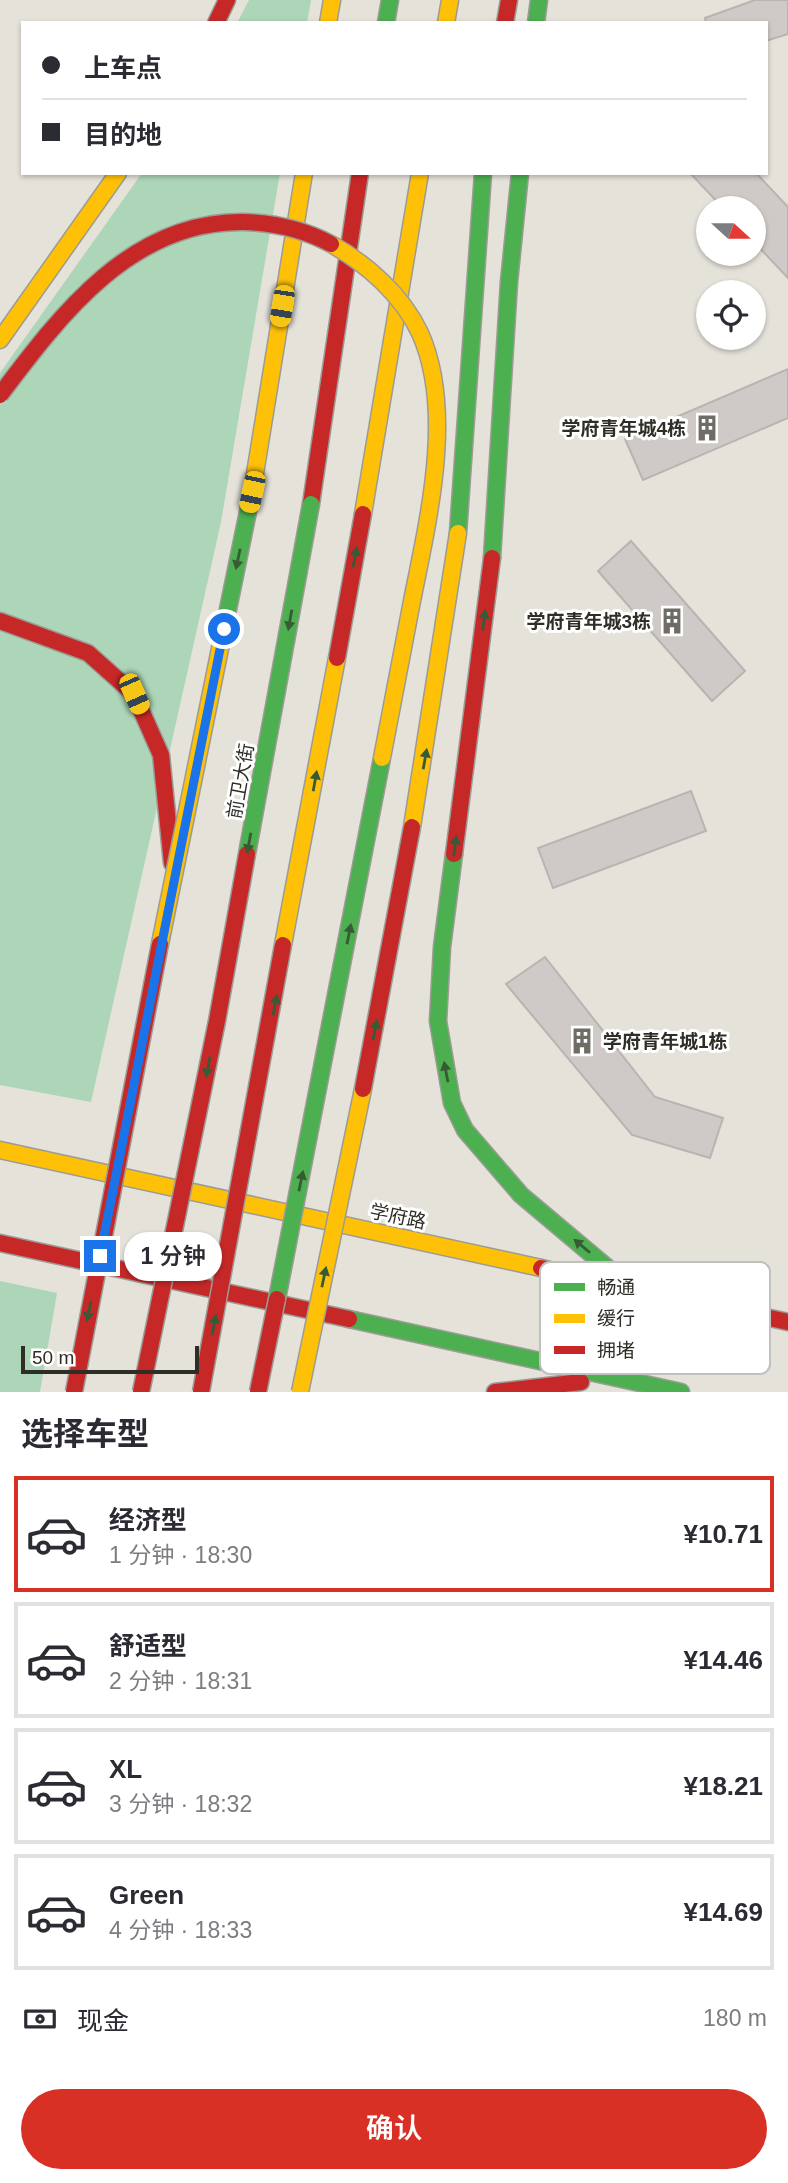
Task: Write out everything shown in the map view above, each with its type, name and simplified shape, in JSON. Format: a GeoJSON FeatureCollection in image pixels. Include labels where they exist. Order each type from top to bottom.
{"type":"FeatureCollection","features":[{"type":"Feature","properties":{"kind":"highway"},"geometry":{"type":"LineString","coordinates":[[217,21],[227,0]]}},
{"type":"Feature","properties":{"kind":"highway"},"geometry":{"type":"LineString","coordinates":[[328,21],[332,0]]}},
{"type":"Feature","properties":{"kind":"highway"},"geometry":{"type":"LineString","coordinates":[[386,21],[390,0]]}},
{"type":"Feature","properties":{"kind":"highway"},"geometry":{"type":"LineString","coordinates":[[446,21],[450,0]]}},
{"type":"Feature","properties":{"kind":"highway"},"geometry":{"type":"LineString","coordinates":[[505,21],[509,0]]}},
{"type":"Feature","properties":{"kind":"highway"},"geometry":{"type":"LineString","coordinates":[[536,21],[539,0]]}},
{"type":"Feature","properties":{"kind":"highway"},"geometry":{"type":"LineString","coordinates":[[0,340],[117,175]]}},
{"type":"Feature","properties":{"kind":"highway"},"geometry":{"type":"LineString","coordinates":[[74,1392],[173,874],[252,492],[304,175]]}},
{"type":"Feature","properties":{"kind":"highway","name":"前卫大街"},"geometry":{"type":"LineString","coordinates":[[141,1392],[217,1021],[311,504],[360,175]]}},
{"type":"Feature","properties":{"kind":"highway"},"geometry":{"type":"LineString","coordinates":[[201,1392],[363,514],[420,175]]}},
{"type":"Feature","properties":{"kind":"highway"},"geometry":{"type":"LineString","coordinates":[[300,1392],[359,1112],[429,739],[458,533],[483,175]]}},
{"type":"Feature","properties":{"kind":"highway"},"geometry":{"type":"LineString","coordinates":[[520,175],[509,282],[494,542],[442,947],[438,1021],[452,1102],[465,1130],[521,1195],[601,1262]]}},
{"type":"Feature","properties":{"kind":"highway"},"geometry":{"type":"LineString","coordinates":[[0,396],[44,337],[116,265],[155,239],[184,227],[216,220],[282,224],[315,235],[364,263],[412,323],[427,352],[435,391],[439,443],[423,543],[314,1119],[258,1392]]}},
{"type":"Feature","properties":{"kind":"highway"},"geometry":{"type":"LineString","coordinates":[[0,621],[88,653],[134,694],[161,755],[173,874]]}},
{"type":"Feature","properties":{"kind":"highway","name":"学府路"},"geometry":{"type":"LineString","coordinates":[[0,1150],[540,1269]]}},
{"type":"Feature","properties":{"kind":"highway"},"geometry":{"type":"LineString","coordinates":[[0,1243],[540,1362]]}},
{"type":"Feature","properties":{"kind":"highway","name":"学府路"},"geometry":{"type":"LineString","coordinates":[[770,1318],[788,1322]]}},
{"type":"Feature","properties":{"kind":"highway"},"geometry":{"type":"LineString","coordinates":[[592,1374],[681,1392]]}},
{"type":"Feature","properties":{"kind":"highway"},"geometry":{"type":"LineString","coordinates":[[495,1392],[615,1379]]}},
{"type":"Feature","properties":{"kind":"green space"},"geometry":{"type":"Polygon","coordinates":[[[249,0],[311,0],[307,21],[238,21],[249,0]]]}},
{"type":"Feature","properties":{"kind":"green space"},"geometry":{"type":"Polygon","coordinates":[[[141,175],[280,175],[221,522],[91,1102],[0,1085],[0,373],[141,175]]]}},
{"type":"Feature","properties":{"kind":"green space"},"geometry":{"type":"Polygon","coordinates":[[[0,1281],[57,1293],[40,1392],[0,1392],[0,1281]]]}},
{"type":"Feature","properties":{"kind":"building"},"geometry":{"type":"Polygon","coordinates":[[[755,0],[788,0],[788,34],[768,40],[768,21],[706,21],[705,18],[755,0]]]}},
{"type":"Feature","properties":{"kind":"building"},"geometry":{"type":"Polygon","coordinates":[[[692,175],[758,175],[788,207],[788,278],[766,255],[766,196],[712,196],[692,175]]]}},
{"type":"Feature","properties":{"kind":"building","name":"学府青年城4栋"},"geometry":{"type":"Polygon","coordinates":[[[788,369],[788,418],[643,480],[625,439],[788,369]]]}},
{"type":"Feature","properties":{"kind":"building","name":"学府青年城3栋"},"geometry":{"type":"Polygon","coordinates":[[[631,541],[745,671],[712,701],[598,571],[631,541]]]}},
{"type":"Feature","properties":{"kind":"building"},"geometry":{"type":"Polygon","coordinates":[[[691,791],[706,831],[553,888],[538,848],[691,791]]]}},
{"type":"Feature","properties":{"kind":"building","name":"学府青年城1栋"},"geometry":{"type":"Polygon","coordinates":[[[545,957],[655,1097],[723,1118],[710,1158],[632,1135],[506,984],[545,957]]]}},
{"type":"Feature","properties":{"kind":"traffic: fast"},"geometry":{"type":"LineString","coordinates":[[386,21],[390,0]]}},
{"type":"Feature","properties":{"kind":"traffic: fast"},"geometry":{"type":"LineString","coordinates":[[536,21],[539,0]]}},
{"type":"Feature","properties":{"kind":"traffic: fast"},"geometry":{"type":"LineString","coordinates":[[458,533],[483,175]]}},
{"type":"Feature","properties":{"kind":"traffic: fast"},"geometry":{"type":"LineString","coordinates":[[492,558],[509,282],[520,175]]}},
{"type":"Feature","properties":{"kind":"traffic: fast"},"geometry":{"type":"LineString","coordinates":[[225,624],[252,492]]}},
{"type":"Feature","properties":{"kind":"traffic: fast"},"geometry":{"type":"LineString","coordinates":[[247,854],[311,504]]}},
{"type":"Feature","properties":{"kind":"traffic: fast"},"geometry":{"type":"LineString","coordinates":[[277,1299],[382,758]]}},
{"type":"Feature","properties":{"kind":"traffic: fast"},"geometry":{"type":"LineString","coordinates":[[454,854],[442,947],[438,1021],[452,1103],[465,1130],[521,1195],[601,1262]]}},
{"type":"Feature","properties":{"kind":"traffic: fast"},"geometry":{"type":"LineString","coordinates":[[349,1319],[540,1361]]}},
{"type":"Feature","properties":{"kind":"traffic: fast"},"geometry":{"type":"LineString","coordinates":[[599,1374],[681,1392]]}},
{"type":"Feature","properties":{"kind":"traffic: slow"},"geometry":{"type":"LineString","coordinates":[[328,21],[332,0]]}},
{"type":"Feature","properties":{"kind":"traffic: slow"},"geometry":{"type":"LineString","coordinates":[[446,21],[450,0]]}},
{"type":"Feature","properties":{"kind":"traffic: slow"},"geometry":{"type":"LineString","coordinates":[[0,340],[117,175]]}},
{"type":"Feature","properties":{"kind":"traffic: slow"},"geometry":{"type":"LineString","coordinates":[[252,492],[304,175]]}},
{"type":"Feature","properties":{"kind":"traffic: slow"},"geometry":{"type":"LineString","coordinates":[[363,514],[420,175]]}},
{"type":"Feature","properties":{"kind":"traffic: slow"},"geometry":{"type":"LineString","coordinates":[[331,244],[370,271],[404,306],[420,333],[436,396],[437,431],[431,501],[382,758]]}},
{"type":"Feature","properties":{"kind":"traffic: slow"},"geometry":{"type":"LineString","coordinates":[[412,827],[458,533]]}},
{"type":"Feature","properties":{"kind":"traffic: slow"},"geometry":{"type":"LineString","coordinates":[[160,944],[225,624]]}},
{"type":"Feature","properties":{"kind":"traffic: slow"},"geometry":{"type":"LineString","coordinates":[[283,945],[337,658]]}},
{"type":"Feature","properties":{"kind":"traffic: slow"},"geometry":{"type":"LineString","coordinates":[[300,1392],[363,1089]]}},
{"type":"Feature","properties":{"kind":"traffic: slow"},"geometry":{"type":"LineString","coordinates":[[0,1150],[540,1268]]}},
{"type":"Feature","properties":{"kind":"traffic: jam"},"geometry":{"type":"LineString","coordinates":[[217,21],[227,0]]}},
{"type":"Feature","properties":{"kind":"traffic: jam"},"geometry":{"type":"LineString","coordinates":[[505,21],[509,0]]}},
{"type":"Feature","properties":{"kind":"traffic: jam"},"geometry":{"type":"LineString","coordinates":[[311,504],[360,175]]}},
{"type":"Feature","properties":{"kind":"traffic: jam"},"geometry":{"type":"LineString","coordinates":[[0,395],[74,304],[103,277],[134,255],[167,237],[204,226],[244,222],[289,228],[331,244]]}},
{"type":"Feature","properties":{"kind":"traffic: jam"},"geometry":{"type":"LineString","coordinates":[[337,658],[363,514]]}},
{"type":"Feature","properties":{"kind":"traffic: jam"},"geometry":{"type":"LineString","coordinates":[[454,854],[492,558]]}},
{"type":"Feature","properties":{"kind":"traffic: jam"},"geometry":{"type":"LineString","coordinates":[[0,621],[88,653],[134,694],[161,755],[172,863]]}},
{"type":"Feature","properties":{"kind":"traffic: jam"},"geometry":{"type":"LineString","coordinates":[[363,1089],[412,827]]}},
{"type":"Feature","properties":{"kind":"traffic: jam"},"geometry":{"type":"LineString","coordinates":[[141,1392],[217,1021],[247,854]]}},
{"type":"Feature","properties":{"kind":"traffic: jam"},"geometry":{"type":"LineString","coordinates":[[74,1392],[160,944]]}},
{"type":"Feature","properties":{"kind":"traffic: jam"},"geometry":{"type":"LineString","coordinates":[[201,1392],[283,945]]}},
{"type":"Feature","properties":{"kind":"traffic: jam"},"geometry":{"type":"LineString","coordinates":[[0,1243],[349,1319]]}},
{"type":"Feature","properties":{"kind":"traffic: jam"},"geometry":{"type":"LineString","coordinates":[[258,1392],[277,1299]]}},
{"type":"Feature","properties":{"kind":"traffic: jam"},"geometry":{"type":"LineString","coordinates":[[770,1318],[788,1322]]}},
{"type":"Feature","properties":{"kind":"traffic: jam"},"geometry":{"type":"LineString","coordinates":[[495,1392],[581,1382]]}},
{"type":"Feature","properties":{"kind":"place","name":"学府青年城4栋"},"geometry":{"type":"Point","coordinates":[707,428]}},
{"type":"Feature","properties":{"kind":"place","name":"学府青年城3栋"},"geometry":{"type":"Point","coordinates":[672,621]}},
{"type":"Feature","properties":{"kind":"place","name":"学府青年城1栋"},"geometry":{"type":"Point","coordinates":[582,1041]}},
{"type":"Feature","properties":{"kind":"route"},"geometry":{"type":"LineString","coordinates":[[100,1256],[173,874],[224,629]]}}]}
